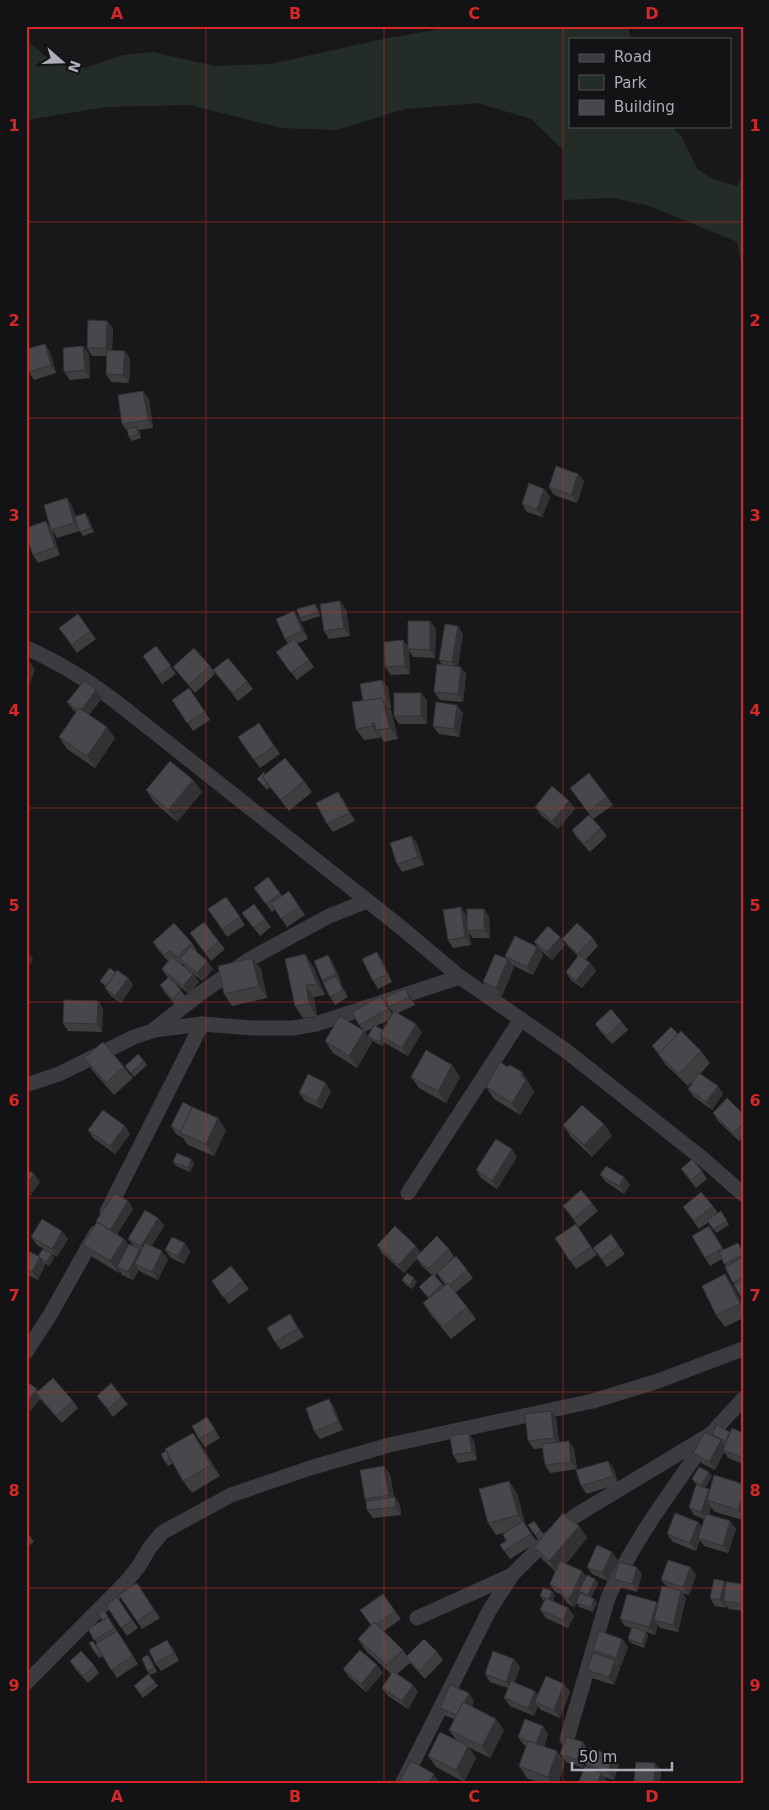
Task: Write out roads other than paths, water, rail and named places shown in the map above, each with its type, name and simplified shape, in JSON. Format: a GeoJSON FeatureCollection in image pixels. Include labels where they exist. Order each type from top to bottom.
{"type":"FeatureCollection","features":[{"type":"Feature","properties":{"kind":"street"},"geometry":{"type":"LineString","coordinates":[[26,648],[46,656],[83,677],[115,701],[460,977],[565,1050],[743,1194]]}},
{"type":"Feature","properties":{"kind":"street"},"geometry":{"type":"LineString","coordinates":[[152,1031],[201,993],[250,959],[329,916],[367,901]]}},
{"type":"Feature","properties":{"kind":"street"},"geometry":{"type":"LineString","coordinates":[[26,1086],[59,1074],[134,1037],[152,1031],[202,1024],[253,1028],[293,1028],[316,1024],[460,977]]}},
{"type":"Feature","properties":{"kind":"street"},"geometry":{"type":"LineString","coordinates":[[408,1193],[521,1019]]}},
{"type":"Feature","properties":{"kind":"street"},"geometry":{"type":"LineString","coordinates":[[26,1352],[110,1208],[202,1024]]}},
{"type":"Feature","properties":{"kind":"street"},"geometry":{"type":"LineString","coordinates":[[26,1683],[126,1582],[139,1566],[150,1547],[163,1532],[231,1496],[310,1468],[389,1445],[593,1401],[658,1381],[743,1349]]}},
{"type":"Feature","properties":{"kind":"street"},"geometry":{"type":"LineString","coordinates":[[567,1739],[615,1580],[662,1505],[712,1434],[743,1399]]}},
{"type":"Feature","properties":{"kind":"street"},"geometry":{"type":"LineString","coordinates":[[402,1784],[489,1611],[512,1575],[544,1542],[575,1516],[712,1434]]}},
{"type":"Feature","properties":{"kind":"street"},"geometry":{"type":"LineString","coordinates":[[417,1618],[512,1575]]}}]}
